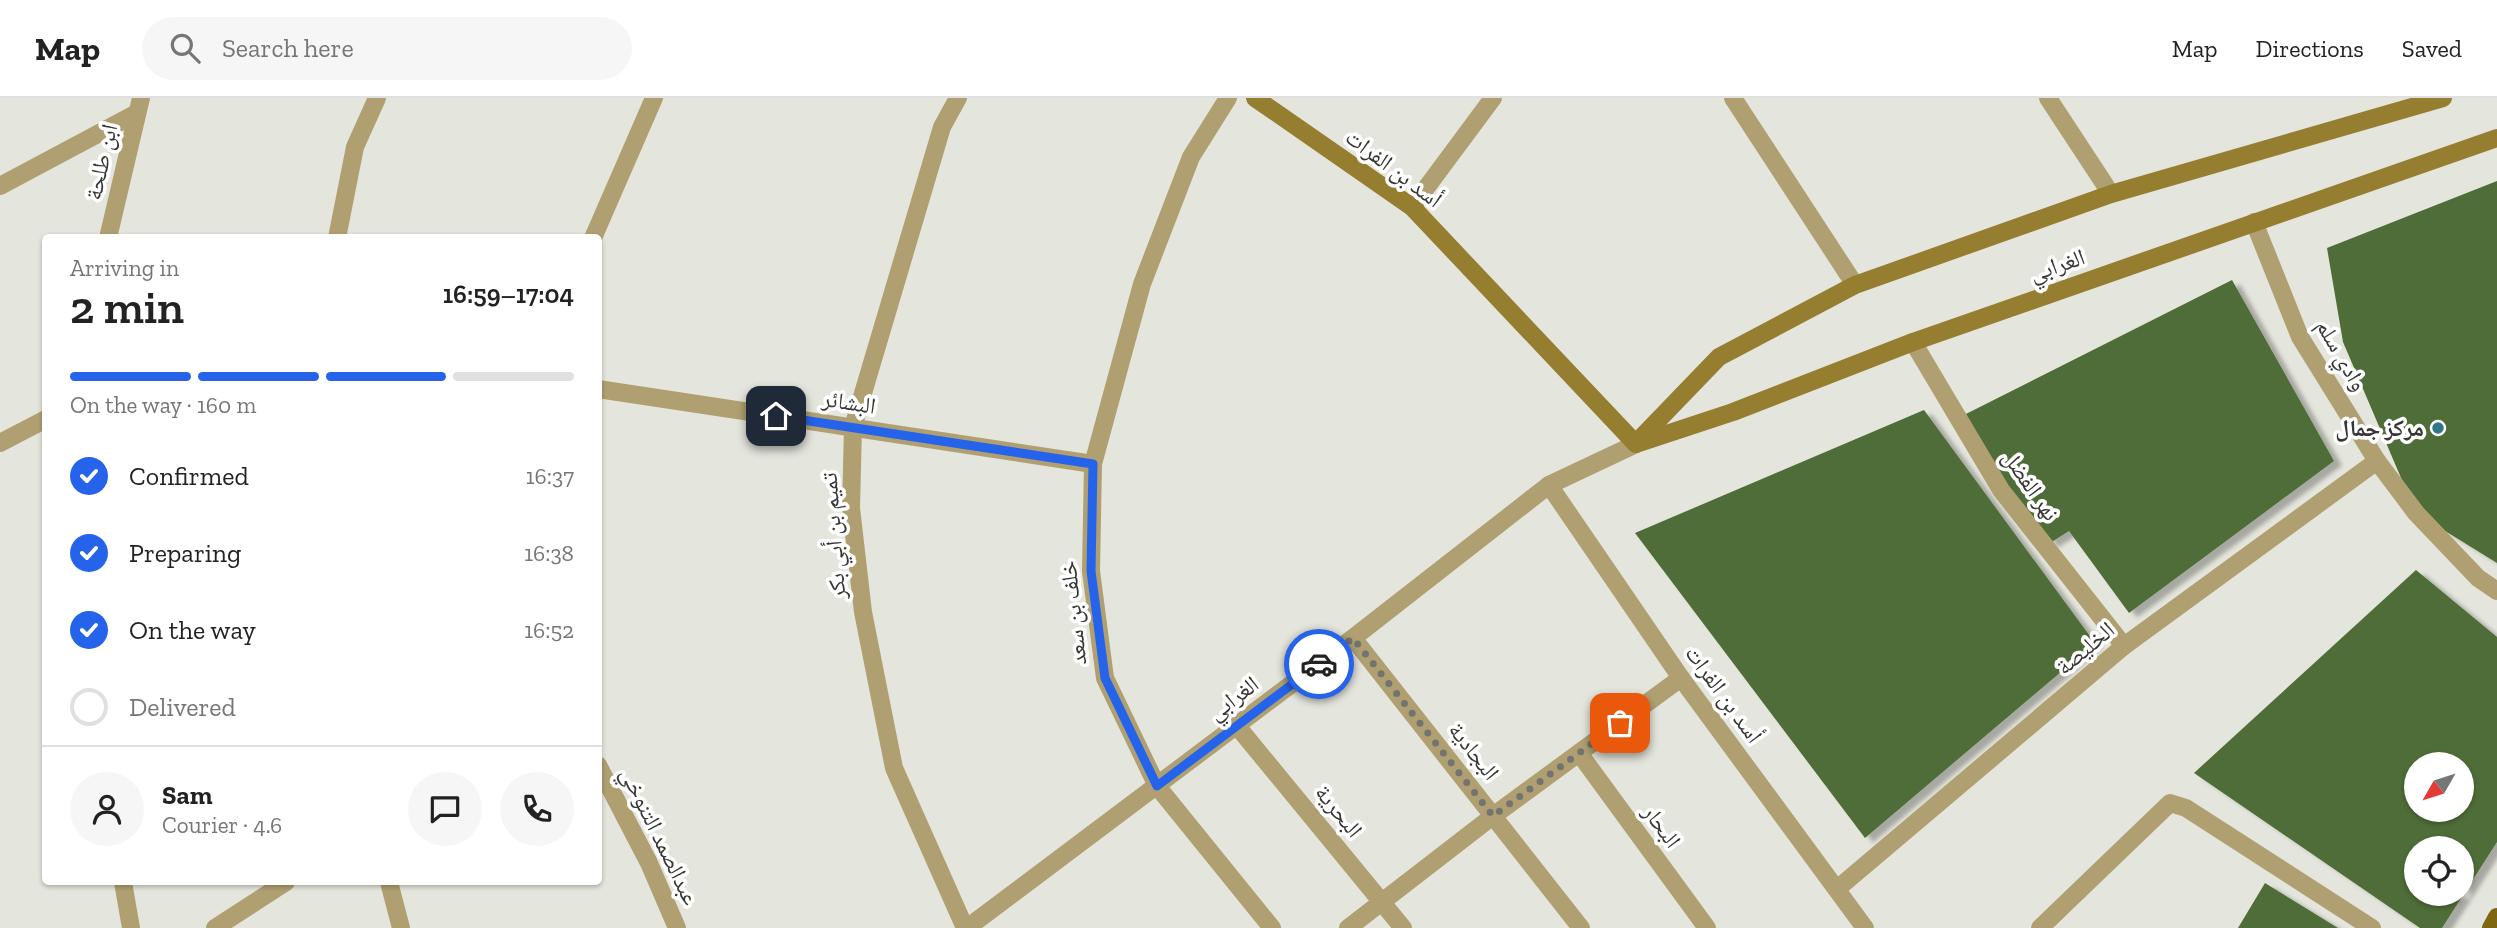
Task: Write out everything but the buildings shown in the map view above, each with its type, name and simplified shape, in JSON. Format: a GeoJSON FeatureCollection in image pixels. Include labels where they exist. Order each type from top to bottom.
{"type":"FeatureCollection","features":[{"type":"Feature","properties":{"kind":"main road"},"geometry":{"type":"LineString","coordinates":[[2491,928],[2497,917]]}},
{"type":"Feature","properties":{"kind":"street"},"geometry":{"type":"LineString","coordinates":[[338,234],[355,147],[377,98]]}},
{"type":"Feature","properties":{"kind":"street"},"geometry":{"type":"LineString","coordinates":[[595,234],[654,98]]}},
{"type":"Feature","properties":{"kind":"street","name":"تميم بن أبي بكر"},"geometry":{"type":"LineString","coordinates":[[958,98],[943,127],[853,427],[850,508],[863,612],[894,768],[966,928]]}},
{"type":"Feature","properties":{"kind":"street","name":"خلف بن سعد"},"geometry":{"type":"LineString","coordinates":[[1228,98],[1191,158],[1142,284],[1093,464],[1091,571],[1105,678],[1157,786],[1272,928]]}},
{"type":"Feature","properties":{"kind":"street","name":"أسد بن الفرات"},"geometry":{"type":"LineString","coordinates":[[1255,98],[1412,207],[1636,444]]}},
{"type":"Feature","properties":{"kind":"street"},"geometry":{"type":"LineString","coordinates":[[1412,207],[1493,98]]}},
{"type":"Feature","properties":{"kind":"street"},"geometry":{"type":"LineString","coordinates":[[1733,98],[1855,285]]}},
{"type":"Feature","properties":{"kind":"street"},"geometry":{"type":"LineString","coordinates":[[2048,98],[2111,194]]}},
{"type":"Feature","properties":{"kind":"street","name":"الغرابي"},"geometry":{"type":"LineString","coordinates":[[1636,444],[1719,358],[1855,285],[2111,194],[2443,98]]}},
{"type":"Feature","properties":{"kind":"street"},"geometry":{"type":"LineString","coordinates":[[0,186],[139,106]]}},
{"type":"Feature","properties":{"kind":"street","name":"ابن طلحة"},"geometry":{"type":"LineString","coordinates":[[109,234],[139,106]]}},
{"type":"Feature","properties":{"kind":"street","name":"الغرابي"},"geometry":{"type":"LineString","coordinates":[[966,928],[1353,638],[1549,485],[1636,444],[1733,412],[1913,342],[2497,138]]}},
{"type":"Feature","properties":{"kind":"street","name":"وادي سلم"},"geometry":{"type":"LineString","coordinates":[[2254,222],[2300,337],[2377,461],[2416,513],[2478,578],[2497,591]]}},
{"type":"Feature","properties":{"kind":"street","name":"نهر الفضل"},"geometry":{"type":"LineString","coordinates":[[1913,342],[2001,490],[2124,646]]}},
{"type":"Feature","properties":{"kind":"street","name":"البشائر"},"geometry":{"type":"LineString","coordinates":[[602,390],[1093,464]]}},
{"type":"Feature","properties":{"kind":"street"},"geometry":{"type":"LineString","coordinates":[[0,443],[42,421]]}},
{"type":"Feature","properties":{"kind":"street","name":"الخليصة"},"geometry":{"type":"LineString","coordinates":[[1836,889],[2124,646],[2377,461]]}},
{"type":"Feature","properties":{"kind":"street","name":"أسد بن الفرات"},"geometry":{"type":"LineString","coordinates":[[1549,485],[1681,678],[1865,928]]}},
{"type":"Feature","properties":{"kind":"street","name":"البجادية"},"geometry":{"type":"LineString","coordinates":[[1353,638],[1581,928]]}},
{"type":"Feature","properties":{"kind":"street"},"geometry":{"type":"LineString","coordinates":[[1349,928],[1493,816],[1681,678]]}},
{"type":"Feature","properties":{"kind":"street","name":"البحرية"},"geometry":{"type":"LineString","coordinates":[[1237,726],[1403,928]]}},
{"type":"Feature","properties":{"kind":"street","name":"البحار"},"geometry":{"type":"LineString","coordinates":[[1579,753],[1707,928]]}},
{"type":"Feature","properties":{"kind":"street","name":"عبدالصمد التنوخي"},"geometry":{"type":"LineString","coordinates":[[602,773],[649,863],[677,928]]}},
{"type":"Feature","properties":{"kind":"street"},"geometry":{"type":"LineString","coordinates":[[2040,928],[2170,803],[2186,808],[2372,928]]}},
{"type":"Feature","properties":{"kind":"street"},"geometry":{"type":"LineString","coordinates":[[124,885],[131,928]]}},
{"type":"Feature","properties":{"kind":"street"},"geometry":{"type":"LineString","coordinates":[[215,928],[281,885]]}},
{"type":"Feature","properties":{"kind":"street"},"geometry":{"type":"LineString","coordinates":[[390,885],[401,928]]}},
{"type":"Feature","properties":{"kind":"way so far"},"geometry":{"type":"LineString","coordinates":[[1319,664],[1353,638],[1493,816],[1620,723]]}},
{"type":"Feature","properties":{"kind":"place","name":"مركز جمال"},"geometry":{"type":"Point","coordinates":[2438,428]}},
{"type":"Feature","properties":{"kind":"route"},"geometry":{"type":"LineString","coordinates":[[776,416],[1093,464],[1091,571],[1105,678],[1157,786],[1319,664]]}}]}
